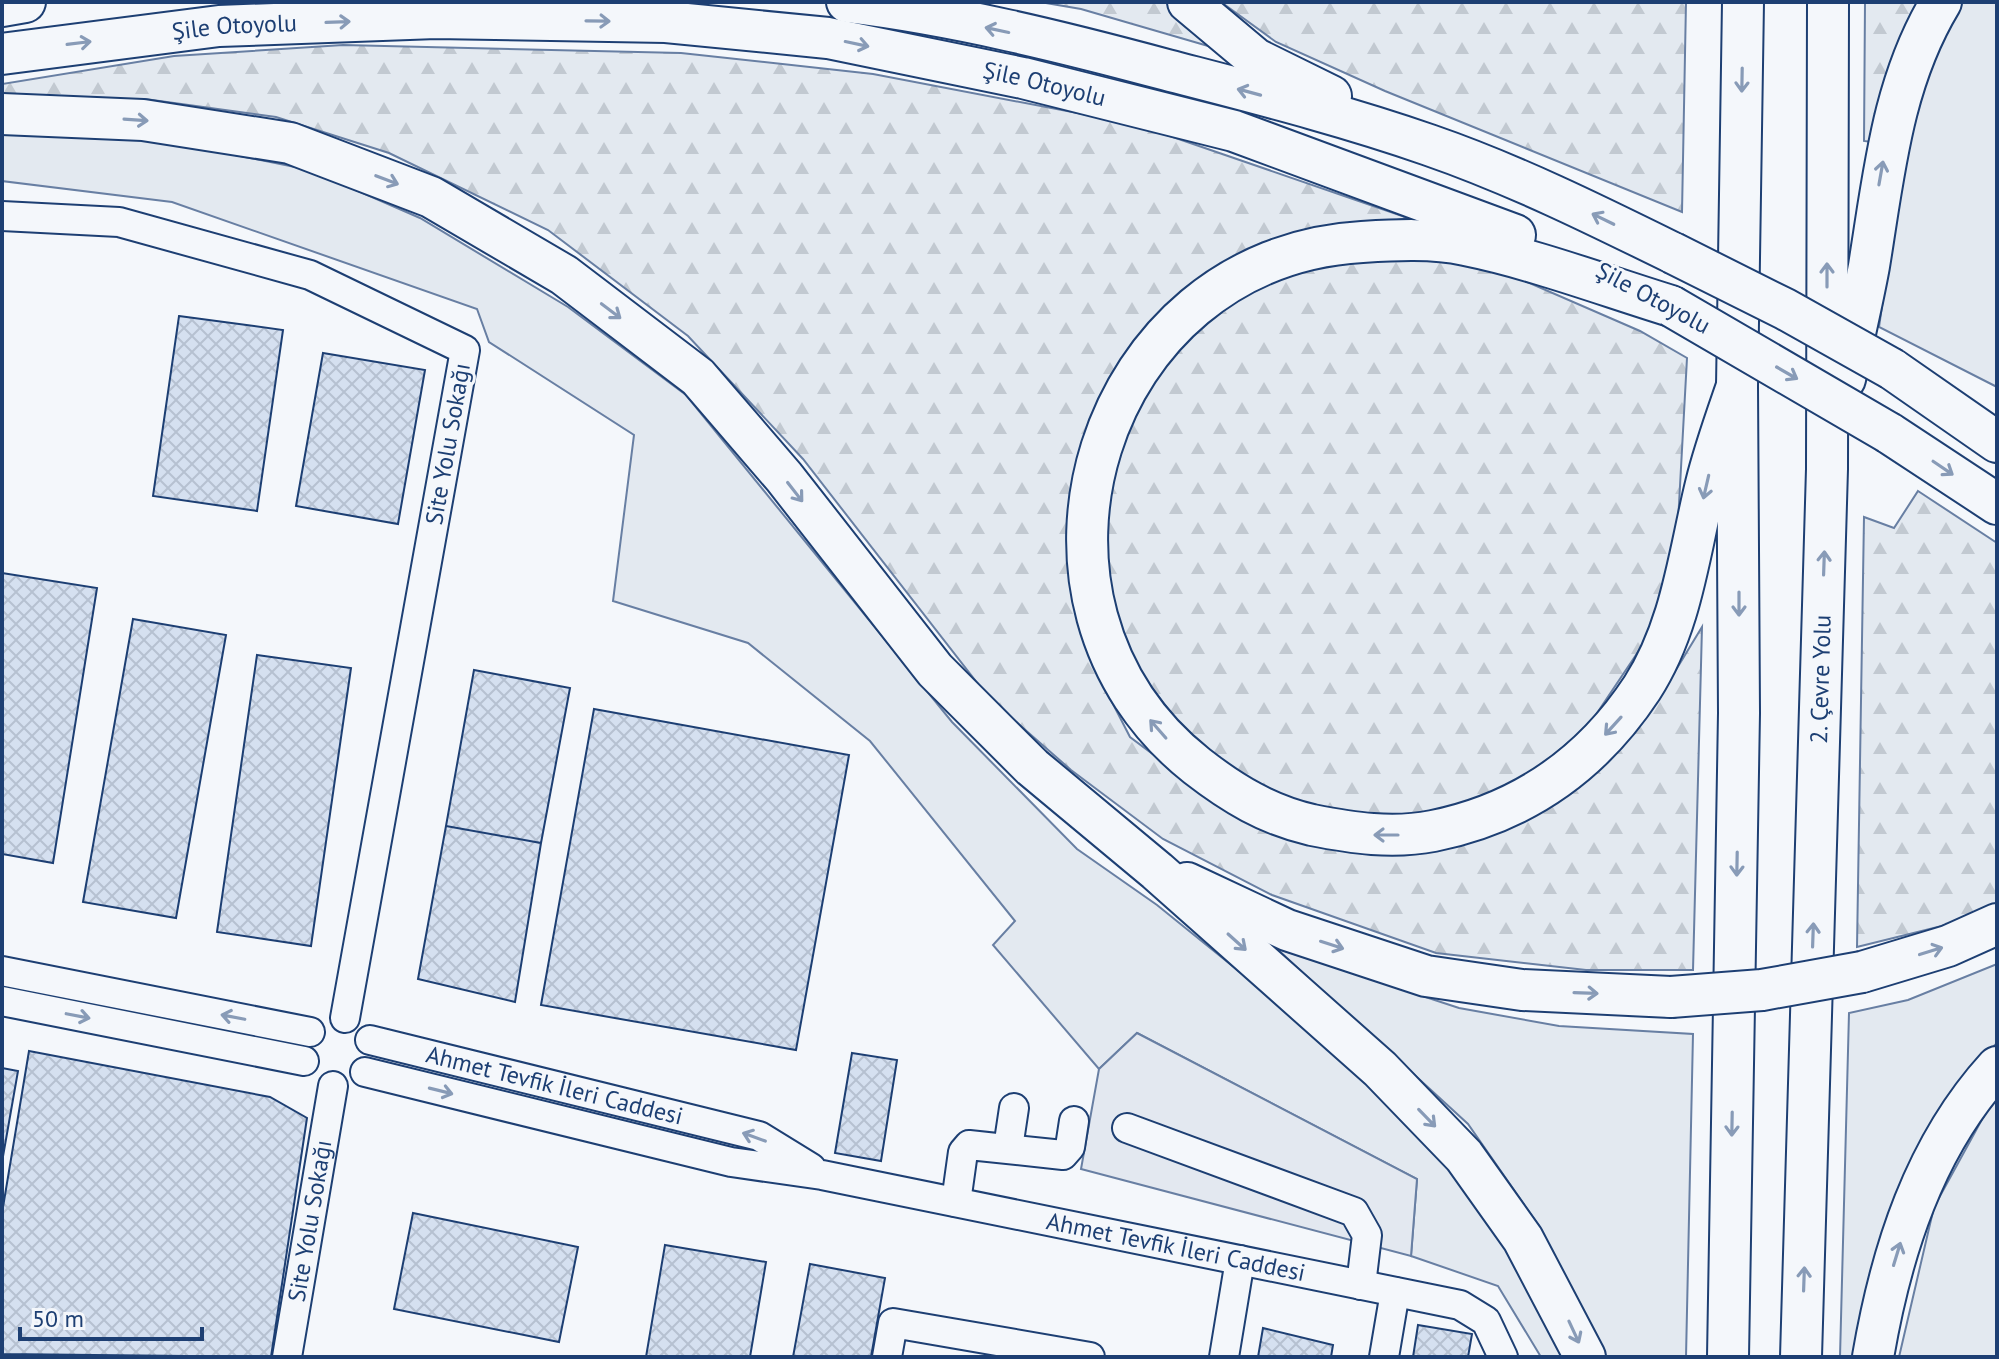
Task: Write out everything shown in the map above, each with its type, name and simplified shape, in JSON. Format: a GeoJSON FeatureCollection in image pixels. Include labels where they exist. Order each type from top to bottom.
{"type":"FeatureCollection","features":[{"type":"Feature","properties":{"kind":"highway"},"geometry":{"type":"LineString","coordinates":[[2,6],[25,2]]}},
{"type":"Feature","properties":{"kind":"highway","name":"Şile Otoyolu"},"geometry":{"type":"LineString","coordinates":[[847,2],[893,7],[1104,53],[1322,111],[1431,145],[1576,206],[1673,253],[1892,369],[1997,442]]}},
{"type":"Feature","properties":{"kind":"highway"},"geometry":{"type":"LineString","coordinates":[[1188,2],[1256,59],[1431,145]]}},
{"type":"Feature","properties":{"kind":"highway"},"geometry":{"type":"LineString","coordinates":[[1728,1357],[1739,713],[1737,386],[1743,2]]}},
{"type":"Feature","properties":{"kind":"highway","name":"2. Çevre Yolu"},"geometry":{"type":"LineString","coordinates":[[1801,1357],[1827,469],[1828,2]]}},
{"type":"Feature","properties":{"kind":"highway"},"geometry":{"type":"LineString","coordinates":[[1827,469],[1869,264],[1886,147],[1908,74],[1941,2]]}},
{"type":"Feature","properties":{"kind":"highway","name":"Şile Otoyolu"},"geometry":{"type":"LineString","coordinates":[[2,54],[219,26],[436,18],[666,22],[828,38],[1023,78],[1234,131],[1580,259],[1671,306],[1889,433],[1997,504]]}},
{"type":"Feature","properties":{"kind":"highway"},"geometry":{"type":"LineString","coordinates":[[2,114],[143,120],[290,143],[431,197],[564,275],[698,377],[784,477],[935,670],[1032,767],[1157,871],[1380,1069],[1464,1156],[1523,1239],[1585,1357]]}},
{"type":"Feature","properties":{"kind":"highway"},"geometry":{"type":"LineString","coordinates":[[1671,306],[1462,244],[1397,241],[1328,245],[1294,253],[1255,268],[1199,303],[1144,359],[1123,394],[1108,423],[1087,504],[1084,534],[1093,604],[1118,669],[1156,729],[1221,785],[1260,809],[1328,828],[1370,835],[1412,835],[1489,816],[1527,799],[1593,749],[1622,718],[1646,681],[1663,647],[1689,572],[1706,482],[1737,386]]}},
{"type":"Feature","properties":{"kind":"highway"},"geometry":{"type":"LineString","coordinates":[[1892,369],[1997,411]]}},
{"type":"Feature","properties":{"kind":"highway"},"geometry":{"type":"LineString","coordinates":[[1157,871],[1209,891],[1287,930],[1426,976],[1522,990],[1671,997],[1762,990],[1862,972],[1948,946],[1997,924]]}},
{"type":"Feature","properties":{"kind":"highway"},"geometry":{"type":"LineString","coordinates":[[1873,1357],[1895,1258],[1911,1208],[1942,1140],[1975,1091],[1997,1067]]}},
{"type":"Feature","properties":{"kind":"street","name":"Site Yolu Sokağı"},"geometry":{"type":"LineString","coordinates":[[2,216],[119,222],[310,275],[465,350],[345,1018]]}},
{"type":"Feature","properties":{"kind":"street"},"geometry":{"type":"LineString","coordinates":[[2,971],[310,1032]]}},
{"type":"Feature","properties":{"kind":"street"},"geometry":{"type":"LineString","coordinates":[[2,1001],[304,1061]]}},
{"type":"Feature","properties":{"kind":"street"},"geometry":{"type":"LineString","coordinates":[[345,1018],[356,1023],[370,1040],[370,1062],[365,1072],[351,1083],[333,1086],[315,1078],[304,1061],[305,1041],[310,1032],[326,1020],[345,1018]]}},
{"type":"Feature","properties":{"kind":"street","name":"Ahmet Tevfik İleri Caddesi"},"geometry":{"type":"LineString","coordinates":[[370,1040],[759,1136],[822,1175]]}},
{"type":"Feature","properties":{"kind":"street","name":"Ahmet Tevfik İleri Caddesi"},"geometry":{"type":"LineString","coordinates":[[365,1072],[731,1162],[822,1175],[1460,1305],[1486,1321],[1503,1357]]}},
{"type":"Feature","properties":{"kind":"street","name":"Site Yolu Sokağı"},"geometry":{"type":"LineString","coordinates":[[287,1357],[333,1086]]}},
{"type":"Feature","properties":{"kind":"street"},"geometry":{"type":"LineString","coordinates":[[1008,1148],[1014,1108]]}},
{"type":"Feature","properties":{"kind":"street"},"geometry":{"type":"LineString","coordinates":[[956,1202],[966,1148],[975,1144],[1063,1155],[1070,1147],[1074,1121]]}},
{"type":"Feature","properties":{"kind":"street"},"geometry":{"type":"LineString","coordinates":[[1127,1128],[1354,1212],[1367,1235],[1361,1285]]}},
{"type":"Feature","properties":{"kind":"street"},"geometry":{"type":"LineString","coordinates":[[1224,1357],[1240,1260]]}},
{"type":"Feature","properties":{"kind":"street"},"geometry":{"type":"LineString","coordinates":[[1384,1357],[1395,1292]]}},
{"type":"Feature","properties":{"kind":"street"},"geometry":{"type":"LineString","coordinates":[[887,1357],[893,1323],[1057,1354],[1090,1357]]}},
{"type":"Feature","properties":{"kind":"green space"},"geometry":{"type":"Polygon","coordinates":[[[1040,2],[1166,2],[1215,48],[1081,9],[1040,2]]]}},
{"type":"Feature","properties":{"kind":"green space"},"geometry":{"type":"Polygon","coordinates":[[[1221,2],[1686,2],[1682,212],[1385,91],[1276,42],[1221,2]]]}},
{"type":"Feature","properties":{"kind":"green space"},"geometry":{"type":"Polygon","coordinates":[[[1865,2],[1924,2],[1871,142],[1864,141],[1865,2]]]}},
{"type":"Feature","properties":{"kind":"green space"},"geometry":{"type":"Polygon","coordinates":[[[1960,2],[1997,2],[1997,387],[1879,327],[1898,194],[1915,116],[1935,46],[1960,2]]]}},
{"type":"Feature","properties":{"kind":"green space"},"geometry":{"type":"Polygon","coordinates":[[[343,45],[681,53],[873,74],[1135,124],[1408,218],[1281,241],[1124,361],[1075,477],[1069,564],[1098,675],[1130,737],[1206,794],[1486,834],[1657,701],[1702,627],[1693,970],[1586,970],[1436,953],[1272,895],[1163,839],[1071,770],[989,698],[803,459],[688,336],[548,230],[389,153],[276,117],[145,99],[2,100],[2,84],[174,56],[343,45]]]}},
{"type":"Feature","properties":{"kind":"green space"},"geometry":{"type":"Polygon","coordinates":[[[2,129],[121,132],[310,170],[420,218],[568,307],[686,395],[952,722],[1077,849],[1157,905],[1355,1065],[1448,1159],[1527,1276],[1568,1357],[1541,1357],[1498,1286],[1411,1256],[1417,1179],[1137,1033],[1099,1069],[993,945],[1015,921],[870,741],[748,643],[613,601],[634,435],[489,342],[477,309],[172,202],[2,181],[2,129]]]}},
{"type":"Feature","properties":{"kind":"green space"},"geometry":{"type":"Polygon","coordinates":[[[1382,255],[1488,265],[1640,331],[1687,358],[1677,541],[1646,640],[1589,725],[1518,785],[1441,815],[1367,816],[1302,804],[1250,779],[1206,750],[1175,718],[1131,660],[1105,579],[1100,509],[1123,428],[1156,365],[1209,312],[1287,273],[1382,255]]]}},
{"type":"Feature","properties":{"kind":"green space"},"geometry":{"type":"Polygon","coordinates":[[[1918,491],[1997,543],[1997,903],[1962,921],[1857,947],[1864,517],[1894,528],[1918,491]]]}},
{"type":"Feature","properties":{"kind":"green space"},"geometry":{"type":"Polygon","coordinates":[[[1276,948],[1459,1008],[1559,1026],[1693,1034],[1686,1357],[1604,1357],[1539,1226],[1468,1124],[1276,948]]]}},
{"type":"Feature","properties":{"kind":"green space"},"geometry":{"type":"Polygon","coordinates":[[[1997,964],[1997,1043],[1967,1074],[1919,1146],[1884,1229],[1871,1272],[1854,1357],[1840,1357],[1849,1013],[1908,1000],[1997,964]]]}},
{"type":"Feature","properties":{"kind":"green space"},"geometry":{"type":"Polygon","coordinates":[[[1997,1092],[1997,1357],[1899,1357],[1934,1207],[1997,1092]]]}},
{"type":"Feature","properties":{"kind":"shaded area"},"geometry":{"type":"Polygon","coordinates":[[[1137,1033],[1417,1179],[1411,1256],[1081,1169],[1099,1069],[1137,1033]]]}},
{"type":"Feature","properties":{"kind":"building"},"geometry":{"type":"Polygon","coordinates":[[[179,316],[283,330],[257,511],[153,496],[179,316]]]}},
{"type":"Feature","properties":{"kind":"building"},"geometry":{"type":"Polygon","coordinates":[[[323,353],[425,370],[398,524],[296,506],[323,353]]]}},
{"type":"Feature","properties":{"kind":"building"},"geometry":{"type":"Polygon","coordinates":[[[2,573],[97,588],[53,863],[2,854],[2,573]]]}},
{"type":"Feature","properties":{"kind":"building"},"geometry":{"type":"Polygon","coordinates":[[[133,619],[226,635],[176,918],[83,902],[133,619]]]}},
{"type":"Feature","properties":{"kind":"building"},"geometry":{"type":"Polygon","coordinates":[[[257,655],[351,668],[311,946],[217,932],[257,655]]]}},
{"type":"Feature","properties":{"kind":"building"},"geometry":{"type":"Polygon","coordinates":[[[474,670],[570,688],[541,843],[446,826],[474,670]]]}},
{"type":"Feature","properties":{"kind":"building"},"geometry":{"type":"Polygon","coordinates":[[[594,709],[849,755],[796,1050],[541,1005],[594,709]]]}},
{"type":"Feature","properties":{"kind":"building"},"geometry":{"type":"Polygon","coordinates":[[[446,826],[541,843],[515,1002],[418,979],[446,826]]]}},
{"type":"Feature","properties":{"kind":"building"},"geometry":{"type":"Polygon","coordinates":[[[29,1051],[270,1097],[307,1118],[271,1357],[2,1354],[2,1213],[29,1051]]]}},
{"type":"Feature","properties":{"kind":"building"},"geometry":{"type":"Polygon","coordinates":[[[852,1053],[897,1060],[881,1161],[835,1153],[852,1053]]]}},
{"type":"Feature","properties":{"kind":"building"},"geometry":{"type":"Polygon","coordinates":[[[2,1068],[18,1071],[2,1162],[2,1068]]]}},
{"type":"Feature","properties":{"kind":"building"},"geometry":{"type":"Polygon","coordinates":[[[413,1213],[578,1247],[559,1342],[394,1309],[413,1213]]]}},
{"type":"Feature","properties":{"kind":"building"},"geometry":{"type":"Polygon","coordinates":[[[665,1245],[766,1262],[750,1357],[646,1357],[665,1245]]]}},
{"type":"Feature","properties":{"kind":"building"},"geometry":{"type":"Polygon","coordinates":[[[810,1264],[885,1278],[871,1357],[793,1357],[810,1264]]]}},
{"type":"Feature","properties":{"kind":"building"},"geometry":{"type":"Polygon","coordinates":[[[1418,1325],[1472,1334],[1468,1357],[1413,1357],[1418,1325]]]}},
{"type":"Feature","properties":{"kind":"building"},"geometry":{"type":"Polygon","coordinates":[[[1263,1328],[1333,1345],[1331,1357],[1258,1357],[1263,1328]]]}}]}
